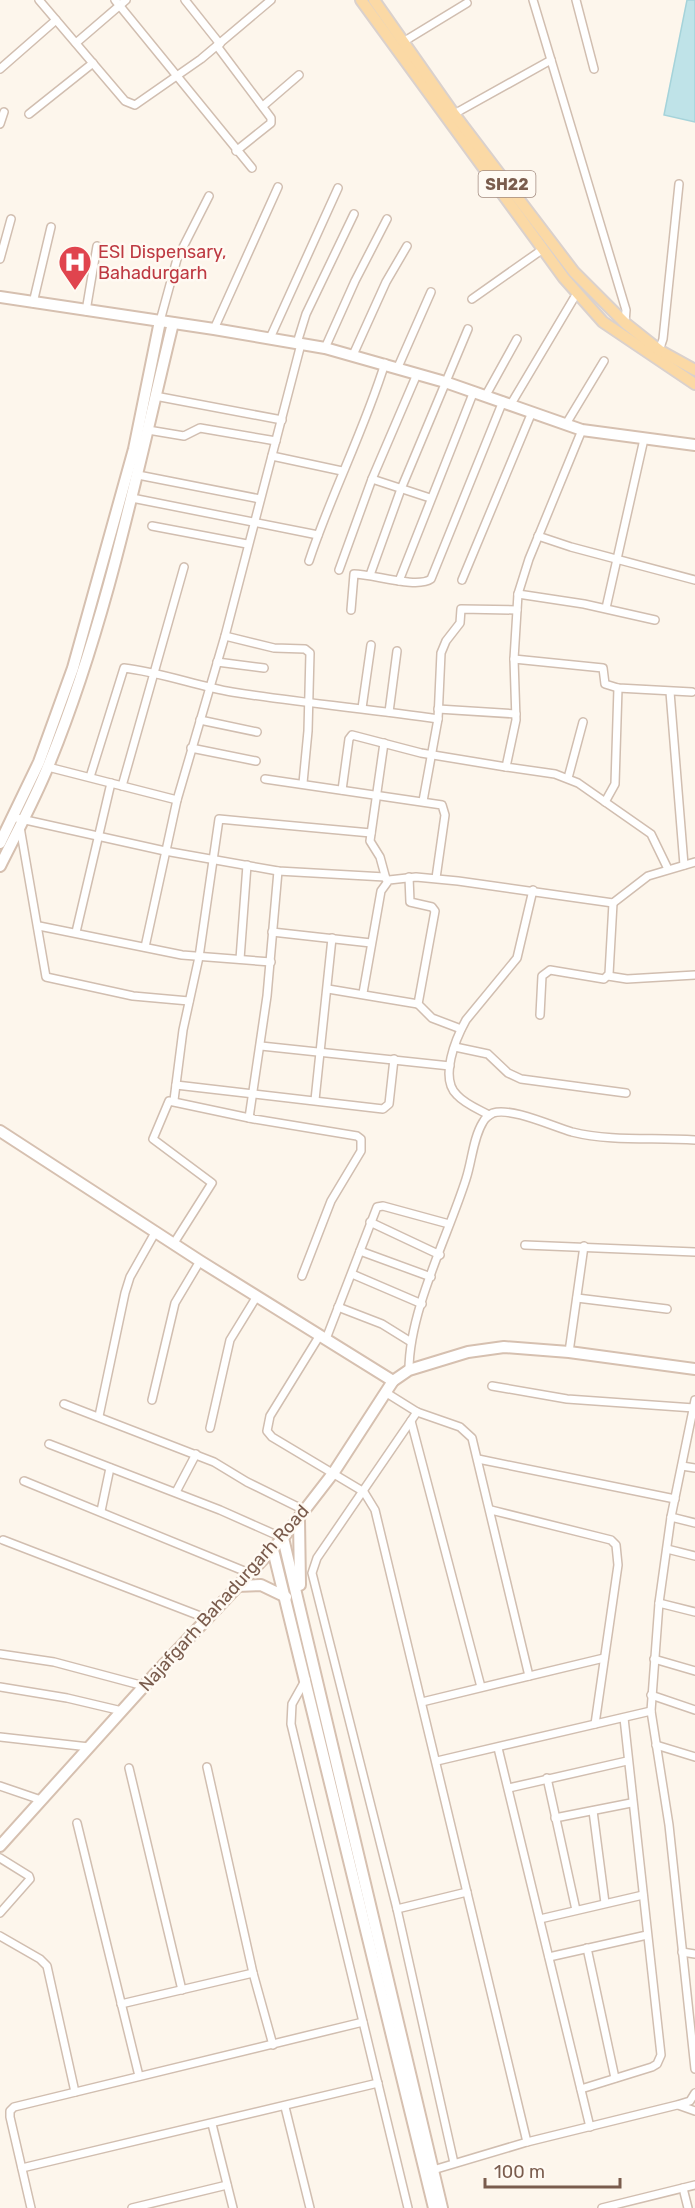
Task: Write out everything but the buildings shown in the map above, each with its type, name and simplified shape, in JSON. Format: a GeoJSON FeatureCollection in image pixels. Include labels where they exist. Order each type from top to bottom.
{"type":"FeatureCollection","features":[{"type":"Feature","properties":{"kind":"main road","name":"SH22"},"geometry":{"type":"LineString","coordinates":[[361,0],[480,155],[574,272],[657,354],[695,384]]}},
{"type":"Feature","properties":{"kind":"main road","name":"SH22"},"geometry":{"type":"LineString","coordinates":[[375,0],[543,249],[577,293],[603,322],[657,354],[695,370]]}},
{"type":"Feature","properties":{"kind":"street"},"geometry":{"type":"LineString","coordinates":[[39,0],[130,104],[140,104],[176,78],[271,0]]}},
{"type":"Feature","properties":{"kind":"street"},"geometry":{"type":"LineString","coordinates":[[76,43],[117,2],[126,0]]}},
{"type":"Feature","properties":{"kind":"street"},"geometry":{"type":"LineString","coordinates":[[185,0],[271,118],[271,123],[236,151]]}},
{"type":"Feature","properties":{"kind":"street"},"geometry":{"type":"LineString","coordinates":[[258,0],[263,7]]}},
{"type":"Feature","properties":{"kind":"street"},"geometry":{"type":"LineString","coordinates":[[533,0],[626,310],[625,323]]}},
{"type":"Feature","properties":{"kind":"street"},"geometry":{"type":"LineString","coordinates":[[576,0],[594,69]]}},
{"type":"Feature","properties":{"kind":"street"},"geometry":{"type":"LineString","coordinates":[[117,2],[176,78],[252,168]]}},
{"type":"Feature","properties":{"kind":"street"},"geometry":{"type":"LineString","coordinates":[[403,42],[467,3]]}},
{"type":"Feature","properties":{"kind":"street"},"geometry":{"type":"LineString","coordinates":[[0,69],[56,20]]}},
{"type":"Feature","properties":{"kind":"street"},"geometry":{"type":"LineString","coordinates":[[454,114],[550,60]]}},
{"type":"Feature","properties":{"kind":"street"},"geometry":{"type":"LineString","coordinates":[[29,114],[93,63]]}},
{"type":"Feature","properties":{"kind":"street"},"geometry":{"type":"LineString","coordinates":[[262,106],[299,75]]}},
{"type":"Feature","properties":{"kind":"street"},"geometry":{"type":"LineString","coordinates":[[0,124],[4,112]]}},
{"type":"Feature","properties":{"kind":"street"},"geometry":{"type":"LineString","coordinates":[[657,354],[679,184]]}},
{"type":"Feature","properties":{"kind":"street"},"geometry":{"type":"LineString","coordinates":[[214,329],[278,187]]}},
{"type":"Feature","properties":{"kind":"street"},"geometry":{"type":"LineString","coordinates":[[270,338],[338,188]]}},
{"type":"Feature","properties":{"kind":"street"},"geometry":{"type":"LineString","coordinates":[[0,843],[39,762],[74,668],[134,449],[160,321],[177,260],[209,196]]}},
{"type":"Feature","properties":{"kind":"street"},"geometry":{"type":"LineString","coordinates":[[145,947],[177,800],[225,636],[247,544],[282,420],[306,314],[354,214]]}},
{"type":"Feature","properties":{"kind":"street"},"geometry":{"type":"LineString","coordinates":[[0,259],[11,219]]}},
{"type":"Feature","properties":{"kind":"street"},"geometry":{"type":"LineString","coordinates":[[325,348],[355,281],[387,219]]}},
{"type":"Feature","properties":{"kind":"street"},"geometry":{"type":"LineString","coordinates":[[33,303],[51,227]]}},
{"type":"Feature","properties":{"kind":"street"},"geometry":{"type":"LineString","coordinates":[[86,312],[97,246]]}},
{"type":"Feature","properties":{"kind":"street"},"geometry":{"type":"LineString","coordinates":[[353,355],[386,282],[407,246]]}},
{"type":"Feature","properties":{"kind":"street"},"geometry":{"type":"LineString","coordinates":[[472,300],[543,249]]}},
{"type":"Feature","properties":{"kind":"street"},"geometry":{"type":"LineString","coordinates":[[398,367],[431,292]]}},
{"type":"Feature","properties":{"kind":"street"},"geometry":{"type":"LineString","coordinates":[[351,610],[353,576],[370,575],[423,582],[431,579],[507,403],[577,293]]}},
{"type":"Feature","properties":{"kind":"street"},"geometry":{"type":"LineString","coordinates":[[0,297],[325,348],[398,367],[486,395],[582,430],[695,445]]}},
{"type":"Feature","properties":{"kind":"street"},"geometry":{"type":"LineString","coordinates":[[0,866],[48,766],[83,671],[138,475],[173,323]]}},
{"type":"Feature","properties":{"kind":"street"},"geometry":{"type":"LineString","coordinates":[[370,575],[401,489],[468,329]]}},
{"type":"Feature","properties":{"kind":"street"},"geometry":{"type":"LineString","coordinates":[[486,395],[517,339]]}},
{"type":"Feature","properties":{"kind":"street"},"geometry":{"type":"LineString","coordinates":[[566,424],[604,361]]}},
{"type":"Feature","properties":{"kind":"street"},"geometry":{"type":"LineString","coordinates":[[309,561],[342,471],[375,395],[384,363]]}},
{"type":"Feature","properties":{"kind":"street"},"geometry":{"type":"LineString","coordinates":[[339,570],[372,479],[417,374]]}},
{"type":"Feature","properties":{"kind":"street"},"geometry":{"type":"LineString","coordinates":[[399,580],[474,392]]}},
{"type":"Feature","properties":{"kind":"street"},"geometry":{"type":"LineString","coordinates":[[155,396],[282,420]]}},
{"type":"Feature","properties":{"kind":"street"},"geometry":{"type":"LineString","coordinates":[[462,580],[532,412]]}},
{"type":"Feature","properties":{"kind":"street"},"geometry":{"type":"LineString","coordinates":[[148,430],[184,436],[200,428],[276,441]]}},
{"type":"Feature","properties":{"kind":"street"},"geometry":{"type":"LineString","coordinates":[[506,767],[516,714],[514,659],[518,594],[538,536],[582,430]]}},
{"type":"Feature","properties":{"kind":"street"},"geometry":{"type":"LineString","coordinates":[[606,609],[644,440]]}},
{"type":"Feature","properties":{"kind":"street"},"geometry":{"type":"LineString","coordinates":[[272,456],[342,471]]}},
{"type":"Feature","properties":{"kind":"street"},"geometry":{"type":"LineString","coordinates":[[138,475],[260,499]]}},
{"type":"Feature","properties":{"kind":"street"},"geometry":{"type":"LineString","coordinates":[[372,479],[430,498]]}},
{"type":"Feature","properties":{"kind":"street"},"geometry":{"type":"LineString","coordinates":[[132,498],[318,535]]}},
{"type":"Feature","properties":{"kind":"street"},"geometry":{"type":"LineString","coordinates":[[152,526],[247,544]]}},
{"type":"Feature","properties":{"kind":"street"},"geometry":{"type":"LineString","coordinates":[[538,536],[695,580]]}},
{"type":"Feature","properties":{"kind":"street"},"geometry":{"type":"LineString","coordinates":[[122,786],[184,567]]}},
{"type":"Feature","properties":{"kind":"street"},"geometry":{"type":"LineString","coordinates":[[518,594],[655,620]]}},
{"type":"Feature","properties":{"kind":"street"},"geometry":{"type":"LineString","coordinates":[[423,801],[438,719],[441,653],[446,641],[460,623],[461,609],[518,610]]}},
{"type":"Feature","properties":{"kind":"street"},"geometry":{"type":"LineString","coordinates":[[225,636],[273,648],[308,650],[311,655],[303,783]]}},
{"type":"Feature","properties":{"kind":"street"},"geometry":{"type":"LineString","coordinates":[[362,708],[371,645]]}},
{"type":"Feature","properties":{"kind":"street"},"geometry":{"type":"LineString","coordinates":[[388,712],[397,651]]}},
{"type":"Feature","properties":{"kind":"street"},"geometry":{"type":"LineString","coordinates":[[514,659],[603,668],[605,684],[618,688],[692,692]]}},
{"type":"Feature","properties":{"kind":"street"},"geometry":{"type":"LineString","coordinates":[[217,662],[264,668]]}},
{"type":"Feature","properties":{"kind":"street"},"geometry":{"type":"LineString","coordinates":[[90,777],[122,670],[127,668],[210,687],[307,704],[362,708],[438,719]]}},
{"type":"Feature","properties":{"kind":"street"},"geometry":{"type":"LineString","coordinates":[[605,802],[615,784],[618,688]]}},
{"type":"Feature","properties":{"kind":"street"},"geometry":{"type":"LineString","coordinates":[[670,692],[684,865]]}},
{"type":"Feature","properties":{"kind":"street"},"geometry":{"type":"LineString","coordinates":[[438,709],[516,714]]}},
{"type":"Feature","properties":{"kind":"street"},"geometry":{"type":"LineString","coordinates":[[200,720],[257,732]]}},
{"type":"Feature","properties":{"kind":"street"},"geometry":{"type":"LineString","coordinates":[[568,778],[583,722]]}},
{"type":"Feature","properties":{"kind":"street"},"geometry":{"type":"LineString","coordinates":[[342,790],[350,736],[355,735],[433,754],[568,778],[651,834],[668,869]]}},
{"type":"Feature","properties":{"kind":"street"},"geometry":{"type":"LineString","coordinates":[[363,993],[370,943],[386,880],[380,857],[371,846],[375,796],[384,743]]}},
{"type":"Feature","properties":{"kind":"street"},"geometry":{"type":"LineString","coordinates":[[191,748],[256,760]]}},
{"type":"Feature","properties":{"kind":"street"},"geometry":{"type":"LineString","coordinates":[[48,766],[177,800]]}},
{"type":"Feature","properties":{"kind":"street"},"geometry":{"type":"LineString","coordinates":[[265,778],[375,796],[423,801],[442,806],[445,810],[436,878]]}},
{"type":"Feature","properties":{"kind":"street"},"geometry":{"type":"LineString","coordinates":[[76,932],[111,783]]}},
{"type":"Feature","properties":{"kind":"street"},"geometry":{"type":"LineString","coordinates":[[12,817],[22,824],[278,871],[386,880],[409,877],[436,878],[613,903]]}},
{"type":"Feature","properties":{"kind":"street"},"geometry":{"type":"LineString","coordinates":[[174,1100],[189,1001],[199,957],[218,822],[222,818],[371,833]]}},
{"type":"Feature","properties":{"kind":"street"},"geometry":{"type":"LineString","coordinates":[[22,824],[44,971],[50,979],[133,996],[189,1001]]}},
{"type":"Feature","properties":{"kind":"street"},"geometry":{"type":"LineString","coordinates":[[608,976],[613,903],[642,879],[695,862]]}},
{"type":"Feature","properties":{"kind":"street"},"geometry":{"type":"LineString","coordinates":[[240,959],[247,866]]}},
{"type":"Feature","properties":{"kind":"street"},"geometry":{"type":"LineString","coordinates":[[249,1118],[261,1046],[278,871]]}},
{"type":"Feature","properties":{"kind":"street"},"geometry":{"type":"LineString","coordinates":[[409,877],[410,902],[432,907],[435,911],[418,1004]]}},
{"type":"Feature","properties":{"kind":"street"},"geometry":{"type":"LineString","coordinates":[[489,1115],[455,1094],[450,1079],[450,1066],[461,1029],[516,958],[533,890]]}},
{"type":"Feature","properties":{"kind":"street"},"geometry":{"type":"LineString","coordinates":[[39,926],[199,957],[270,962]]}},
{"type":"Feature","properties":{"kind":"street"},"geometry":{"type":"LineString","coordinates":[[272,932],[370,943]]}},
{"type":"Feature","properties":{"kind":"street"},"geometry":{"type":"LineString","coordinates":[[315,1100],[322,1051],[332,939]]}},
{"type":"Feature","properties":{"kind":"street"},"geometry":{"type":"LineString","coordinates":[[540,1015],[542,976],[548,970],[603,979],[608,976],[627,979],[695,975]]}},
{"type":"Feature","properties":{"kind":"street"},"geometry":{"type":"LineString","coordinates":[[328,989],[363,993],[418,1004],[432,1018],[461,1029]]}},
{"type":"Feature","properties":{"kind":"street"},"geometry":{"type":"LineString","coordinates":[[261,1046],[450,1066]]}},
{"type":"Feature","properties":{"kind":"street"},"geometry":{"type":"LineString","coordinates":[[455,1047],[488,1054],[508,1073],[521,1079],[626,1094]]}},
{"type":"Feature","properties":{"kind":"street"},"geometry":{"type":"LineString","coordinates":[[176,1085],[387,1108],[394,1059]]}},
{"type":"Feature","properties":{"kind":"street"},"geometry":{"type":"LineString","coordinates":[[174,1242],[212,1183],[153,1139],[167,1104],[174,1100],[249,1118],[357,1136],[361,1139],[361,1151],[328,1209],[302,1276]]}},
{"type":"Feature","properties":{"kind":"street"},"geometry":{"type":"LineString","coordinates":[[409,1370],[411,1342],[422,1304],[466,1178],[482,1124],[489,1115],[499,1112],[534,1118],[570,1131],[610,1138],[695,1140]]}},
{"type":"Feature","properties":{"kind":"street"},"geometry":{"type":"LineString","coordinates":[[0,1131],[200,1261],[393,1382]]}},
{"type":"Feature","properties":{"kind":"street"},"geometry":{"type":"LineString","coordinates":[[449,1224],[381,1206],[374,1210],[338,1307],[323,1337],[270,1416],[267,1431],[272,1437],[364,1492],[375,1510],[527,2142]]}},
{"type":"Feature","properties":{"kind":"street"},"geometry":{"type":"LineString","coordinates":[[370,1222],[440,1255]]}},
{"type":"Feature","properties":{"kind":"street"},"geometry":{"type":"LineString","coordinates":[[99,1416],[125,1293],[130,1277],[156,1231]]}},
{"type":"Feature","properties":{"kind":"street"},"geometry":{"type":"LineString","coordinates":[[525,1245],[695,1252]]}},
{"type":"Feature","properties":{"kind":"street"},"geometry":{"type":"LineString","coordinates":[[569,1352],[584,1246]]}},
{"type":"Feature","properties":{"kind":"street"},"geometry":{"type":"LineString","coordinates":[[360,1251],[431,1277]]}},
{"type":"Feature","properties":{"kind":"street"},"geometry":{"type":"LineString","coordinates":[[152,1400],[173,1310],[200,1261]]}},
{"type":"Feature","properties":{"kind":"street"},"geometry":{"type":"LineString","coordinates":[[352,1274],[422,1304]]}},
{"type":"Feature","properties":{"kind":"street"},"geometry":{"type":"LineString","coordinates":[[210,1428],[230,1340],[257,1296]]}},
{"type":"Feature","properties":{"kind":"street"},"geometry":{"type":"LineString","coordinates":[[577,1298],[667,1309]]}},
{"type":"Feature","properties":{"kind":"street"},"geometry":{"type":"LineString","coordinates":[[338,1307],[382,1324],[411,1342]]}},
{"type":"Feature","properties":{"kind":"street","name":"Najafgarh Bahadurgarh Road"},"geometry":{"type":"LineString","coordinates":[[0,1846],[144,1686],[299,1520],[334,1472],[385,1392],[393,1382],[409,1370],[489,1348],[569,1352],[695,1369]]}},
{"type":"Feature","properties":{"kind":"street"},"geometry":{"type":"LineString","coordinates":[[492,1386],[567,1399],[695,1404],[671,1517],[659,1603],[651,1695],[651,1711],[669,1825],[695,2069]]}},
{"type":"Feature","properties":{"kind":"street"},"geometry":{"type":"LineString","coordinates":[[385,1392],[417,1412],[468,1432],[478,1459],[491,1510],[529,1676]]}},
{"type":"Feature","properties":{"kind":"street"},"geometry":{"type":"LineString","coordinates":[[64,1404],[196,1454],[306,1510]]}},
{"type":"Feature","properties":{"kind":"street"},"geometry":{"type":"LineString","coordinates":[[417,1412],[317,1558],[312,1573],[397,1909],[454,2163]]}},
{"type":"Feature","properties":{"kind":"street"},"geometry":{"type":"LineString","coordinates":[[411,1421],[481,1687]]}},
{"type":"Feature","properties":{"kind":"street"},"geometry":{"type":"LineString","coordinates":[[49,1444],[176,1492],[283,1538],[442,2208]]}},
{"type":"Feature","properties":{"kind":"street"},"geometry":{"type":"LineString","coordinates":[[176,1492],[196,1454]]}},
{"type":"Feature","properties":{"kind":"street"},"geometry":{"type":"LineString","coordinates":[[478,1459],[675,1499]]}},
{"type":"Feature","properties":{"kind":"street"},"geometry":{"type":"LineString","coordinates":[[682,1466],[695,1468]]}},
{"type":"Feature","properties":{"kind":"street"},"geometry":{"type":"LineString","coordinates":[[101,1511],[110,1468]]}},
{"type":"Feature","properties":{"kind":"street"},"geometry":{"type":"LineString","coordinates":[[24,1481],[249,1573]]}},
{"type":"Feature","properties":{"kind":"street"},"geometry":{"type":"LineString","coordinates":[[491,1510],[611,1540],[616,1545],[618,1565],[595,1724]]}},
{"type":"Feature","properties":{"kind":"street"},"geometry":{"type":"LineString","coordinates":[[671,1517],[695,1523]]}},
{"type":"Feature","properties":{"kind":"street"},"geometry":{"type":"LineString","coordinates":[[299,1520],[300,1603]]}},
{"type":"Feature","properties":{"kind":"street"},"geometry":{"type":"LineString","coordinates":[[3,1540],[208,1619]]}},
{"type":"Feature","properties":{"kind":"street"},"geometry":{"type":"LineString","coordinates":[[667,1549],[695,1556]]}},
{"type":"Feature","properties":{"kind":"street"},"geometry":{"type":"LineString","coordinates":[[273,1550],[434,2208]]}},
{"type":"Feature","properties":{"kind":"street"},"geometry":{"type":"LineString","coordinates":[[237,1586],[261,1585],[286,1597]]}},
{"type":"Feature","properties":{"kind":"street"},"geometry":{"type":"LineString","coordinates":[[659,1603],[695,1612]]}},
{"type":"Feature","properties":{"kind":"street"},"geometry":{"type":"LineString","coordinates":[[0,1654],[54,1662],[144,1686]]}},
{"type":"Feature","properties":{"kind":"street"},"geometry":{"type":"LineString","coordinates":[[422,1702],[604,1658]]}},
{"type":"Feature","properties":{"kind":"street"},"geometry":{"type":"LineString","coordinates":[[654,1659],[695,1671]]}},
{"type":"Feature","properties":{"kind":"street"},"geometry":{"type":"LineString","coordinates":[[306,1679],[292,1704],[291,1724],[408,2208]]}},
{"type":"Feature","properties":{"kind":"street"},"geometry":{"type":"LineString","coordinates":[[0,1687],[67,1698],[122,1711]]}},
{"type":"Feature","properties":{"kind":"street"},"geometry":{"type":"LineString","coordinates":[[651,1695],[695,1710]]}},
{"type":"Feature","properties":{"kind":"street"},"geometry":{"type":"LineString","coordinates":[[436,1761],[651,1711]]}},
{"type":"Feature","properties":{"kind":"street"},"geometry":{"type":"LineString","coordinates":[[581,2089],[657,2064],[661,2055],[631,1803],[624,1718]]}},
{"type":"Feature","properties":{"kind":"street"},"geometry":{"type":"LineString","coordinates":[[0,1737],[89,1748]]}},
{"type":"Feature","properties":{"kind":"street"},"geometry":{"type":"LineString","coordinates":[[656,1745],[695,1756]]}},
{"type":"Feature","properties":{"kind":"street"},"geometry":{"type":"LineString","coordinates":[[498,1748],[590,2127]]}},
{"type":"Feature","properties":{"kind":"street"},"geometry":{"type":"LineString","coordinates":[[509,1788],[627,1761]]}},
{"type":"Feature","properties":{"kind":"street"},"geometry":{"type":"LineString","coordinates":[[207,1767],[253,1973],[273,2044]]}},
{"type":"Feature","properties":{"kind":"street"},"geometry":{"type":"LineString","coordinates":[[129,1768],[182,1990]]}},
{"type":"Feature","properties":{"kind":"street"},"geometry":{"type":"LineString","coordinates":[[547,1778],[576,1910]]}},
{"type":"Feature","properties":{"kind":"street"},"geometry":{"type":"LineString","coordinates":[[0,1786],[41,1800]]}},
{"type":"Feature","properties":{"kind":"street"},"geometry":{"type":"LineString","coordinates":[[555,1818],[631,1803]]}},
{"type":"Feature","properties":{"kind":"street"},"geometry":{"type":"LineString","coordinates":[[594,1811],[605,1904]]}},
{"type":"Feature","properties":{"kind":"street"},"geometry":{"type":"LineString","coordinates":[[77,1823],[139,2076]]}},
{"type":"Feature","properties":{"kind":"street"},"geometry":{"type":"LineString","coordinates":[[0,1858],[30,1879],[0,1913]]}},
{"type":"Feature","properties":{"kind":"street"},"geometry":{"type":"LineString","coordinates":[[397,1909],[467,1892]]}},
{"type":"Feature","properties":{"kind":"street"},"geometry":{"type":"LineString","coordinates":[[540,1919],[643,1895]]}},
{"type":"Feature","properties":{"kind":"street"},"geometry":{"type":"LineString","coordinates":[[549,1957],[647,1935]]}},
{"type":"Feature","properties":{"kind":"street"},"geometry":{"type":"LineString","coordinates":[[0,1936],[40,1959],[47,1966],[75,2092]]}},
{"type":"Feature","properties":{"kind":"street"},"geometry":{"type":"LineString","coordinates":[[587,1948],[615,2078]]}},
{"type":"Feature","properties":{"kind":"street"},"geometry":{"type":"LineString","coordinates":[[682,1952],[695,1954]]}},
{"type":"Feature","properties":{"kind":"street"},"geometry":{"type":"LineString","coordinates":[[122,2004],[253,1973]]}},
{"type":"Feature","properties":{"kind":"street"},"geometry":{"type":"LineString","coordinates":[[31,2208],[10,2114],[11,2109],[363,2022]]}},
{"type":"Feature","properties":{"kind":"street"},"geometry":{"type":"LineString","coordinates":[[22,2168],[378,2084]]}},
{"type":"Feature","properties":{"kind":"street"},"geometry":{"type":"LineString","coordinates":[[433,2170],[527,2142],[677,2105],[690,2101],[695,2093]]}},
{"type":"Feature","properties":{"kind":"street"},"geometry":{"type":"LineString","coordinates":[[677,2105],[695,2111]]}},
{"type":"Feature","properties":{"kind":"street"},"geometry":{"type":"LineString","coordinates":[[285,2107],[310,2208]]}},
{"type":"Feature","properties":{"kind":"street"},"geometry":{"type":"LineString","coordinates":[[212,2124],[233,2208]]}},
{"type":"Feature","properties":{"kind":"street"},"geometry":{"type":"LineString","coordinates":[[132,2208],[227,2185]]}},
{"type":"Feature","properties":{"kind":"street"},"geometry":{"type":"LineString","coordinates":[[602,2208],[695,2186]]}},
{"type":"Feature","properties":{"kind":"street"},"geometry":{"type":"LineString","coordinates":[[683,2188],[688,2208]]}},
{"type":"Feature","properties":{"kind":"water"},"geometry":{"type":"Polygon","coordinates":[[[687,0],[695,0],[695,122],[664,115],[687,0]]]}},
{"type":"Feature","properties":{"kind":"place","name":"ESI Dispensary, Bahadurgarh"},"geometry":{"type":"Point","coordinates":[75,291]}}]}
